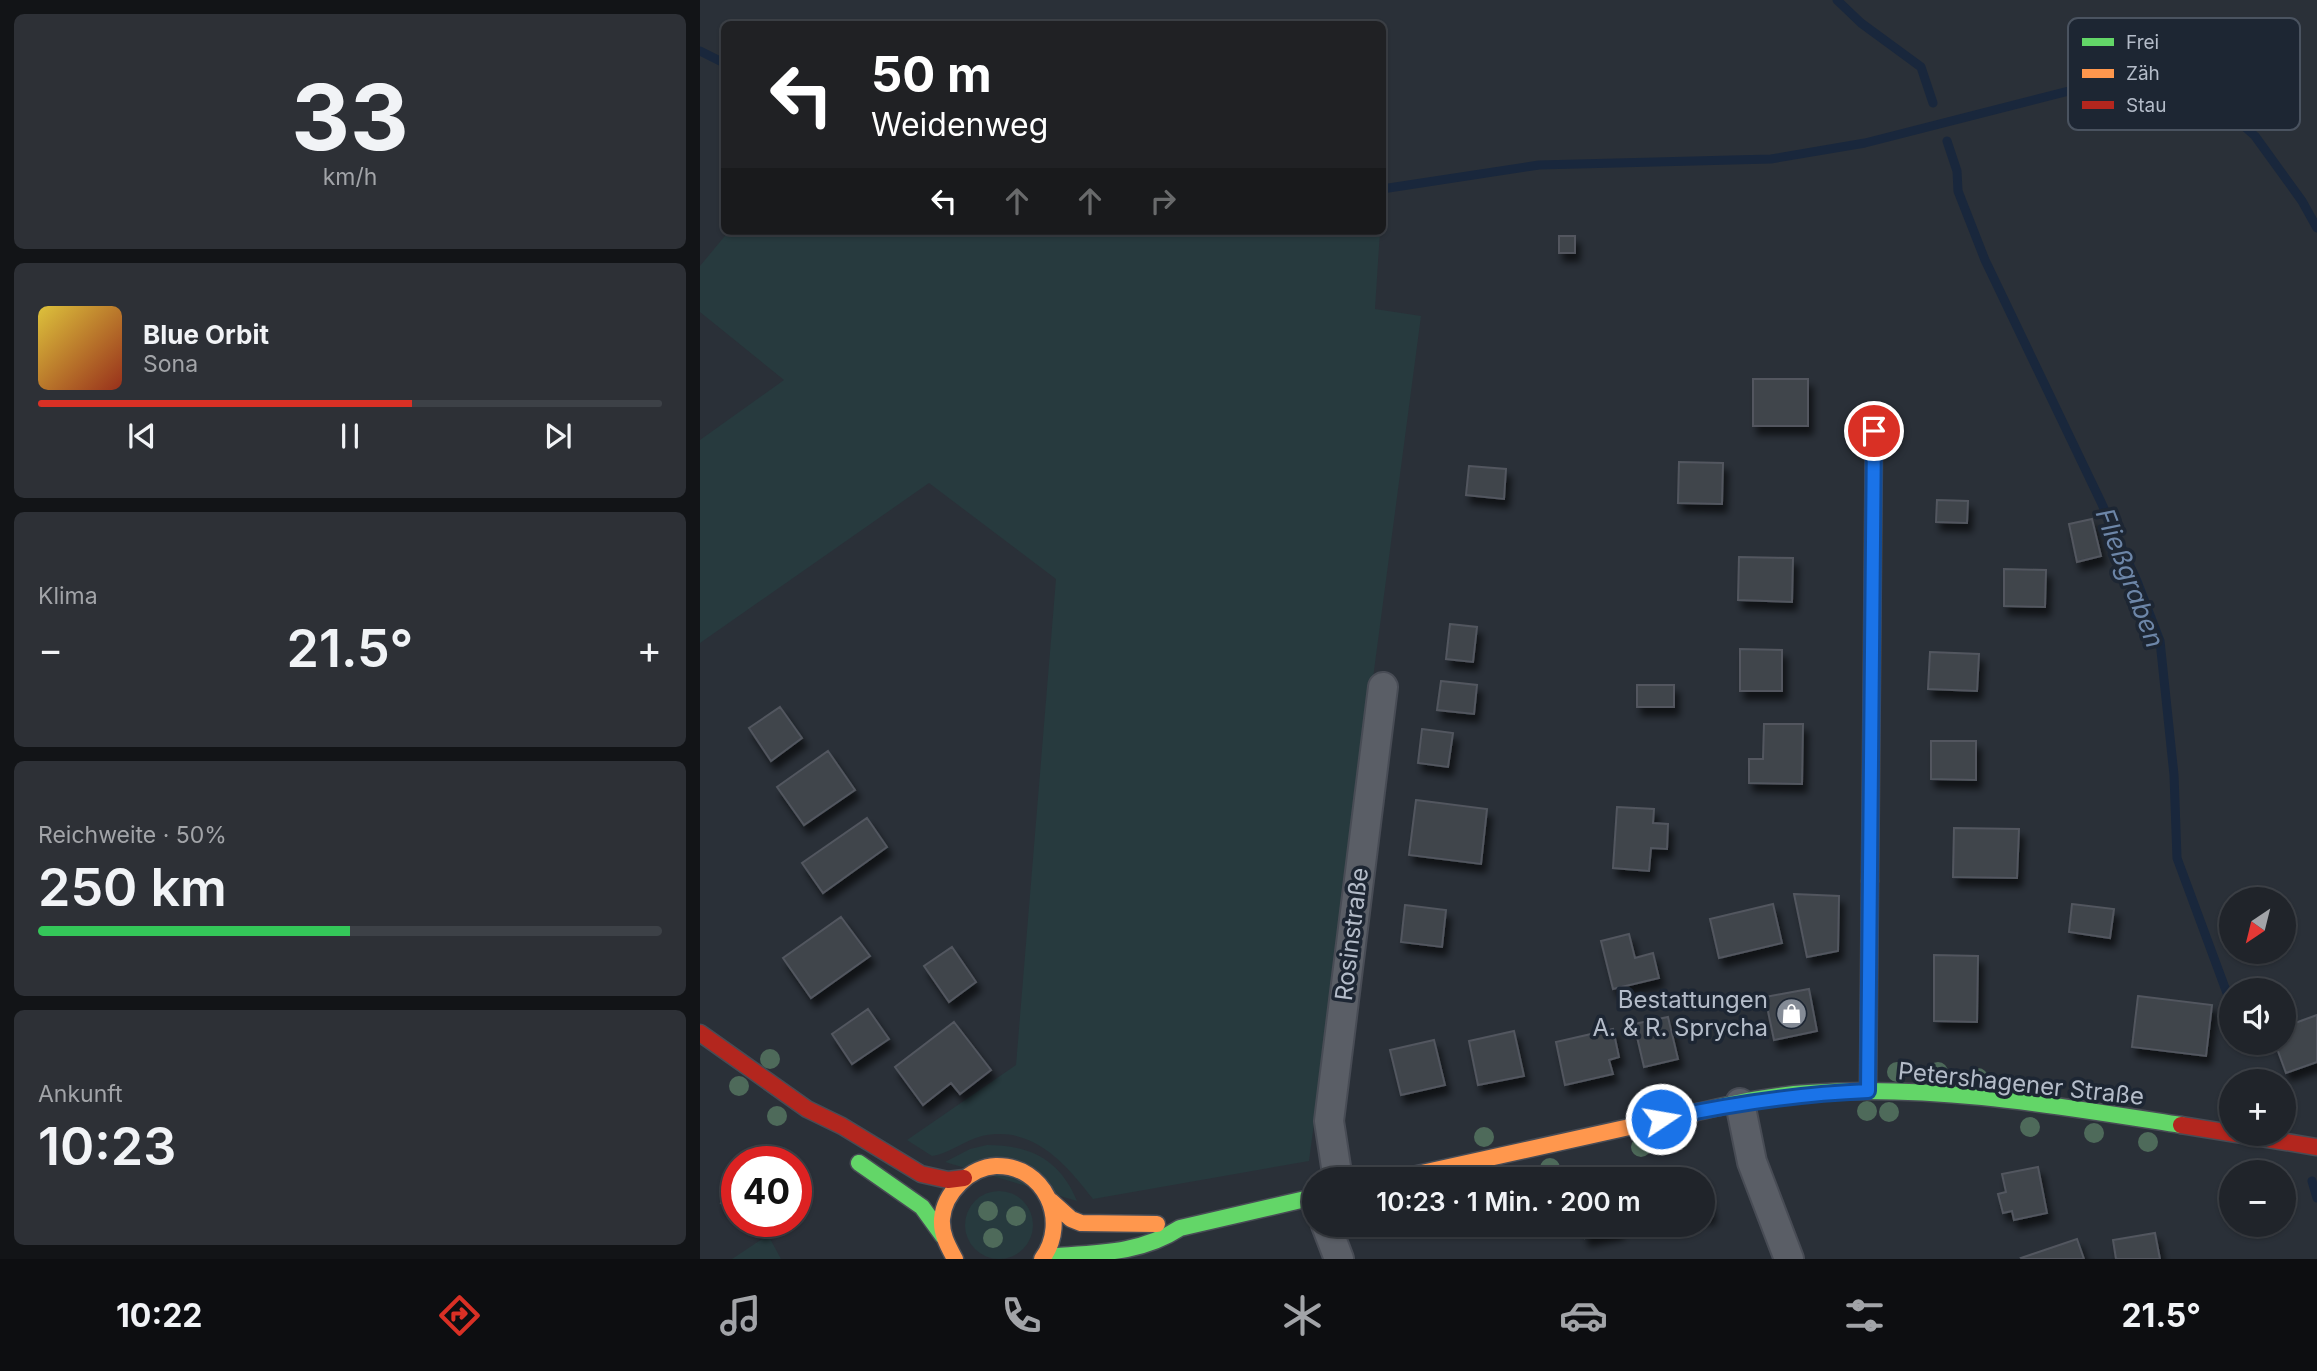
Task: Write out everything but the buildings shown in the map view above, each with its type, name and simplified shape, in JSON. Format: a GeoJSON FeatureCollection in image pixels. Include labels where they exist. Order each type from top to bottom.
{"type":"FeatureCollection","features":[{"type":"Feature","properties":{"kind":"street"},"geometry":{"type":"LineString","coordinates":[[1868,1091],[1874,431]]}},
{"type":"Feature","properties":{"kind":"street","name":"Rosinstraße"},"geometry":{"type":"LineString","coordinates":[[1336,1167],[1329,1121],[1383,687]]}},
{"type":"Feature","properties":{"kind":"street"},"geometry":{"type":"LineString","coordinates":[[700,1033],[807,1109],[842,1126],[921,1174],[948,1180],[964,1178]]}},
{"type":"Feature","properties":{"kind":"street","name":"Petershagener Straße"},"geometry":{"type":"LineString","coordinates":[[1449,1167],[1740,1103],[1807,1093],[1868,1091],[1950,1095],[2066,1107],[2317,1147]]}},
{"type":"Feature","properties":{"kind":"street"},"geometry":{"type":"LineString","coordinates":[[1740,1103],[1752,1162],[1789,1259]]}},
{"type":"Feature","properties":{"kind":"street"},"geometry":{"type":"LineString","coordinates":[[807,1109],[831,1140]]}},
{"type":"Feature","properties":{"kind":"street"},"geometry":{"type":"LineString","coordinates":[[847,1154],[922,1207],[949,1252]]}},
{"type":"Feature","properties":{"kind":"street"},"geometry":{"type":"LineString","coordinates":[[949,1252],[942,1218],[954,1187],[981,1169],[998,1166],[1015,1168],[1030,1176],[1042,1187],[1051,1201],[1071,1219],[1081,1223],[1167,1223],[1180,1228]]}},
{"type":"Feature","properties":{"kind":"street"},"geometry":{"type":"LineString","coordinates":[[1050,1259],[1055,1256],[1132,1248],[1165,1240],[1180,1228],[1302,1200]]}},
{"type":"Feature","properties":{"kind":"street"},"geometry":{"type":"LineString","coordinates":[[1042,1259],[1055,1234],[1051,1201]]}},
{"type":"Feature","properties":{"kind":"street"},"geometry":{"type":"LineString","coordinates":[[1331,1237],[1339,1259]]}},
{"type":"Feature","properties":{"kind":"green space"},"geometry":{"type":"Polygon","coordinates":[[[726,235],[1380,235],[1375,309],[1421,316],[1309,1161],[1093,1199],[1059,1160],[1032,1142],[1017,1136],[982,1136],[932,1156],[907,1140],[1016,1065],[1056,579],[929,483],[700,643],[700,440],[784,380],[700,312],[700,266],[726,235]]]}},
{"type":"Feature","properties":{"kind":"green space"},"geometry":{"type":"Polygon","coordinates":[[[987,1145],[1016,1148],[1041,1157],[1062,1175],[1077,1201],[945,1162],[970,1149],[987,1145]]]}},
{"type":"Feature","properties":{"kind":"green space"},"geometry":{"type":"Polygon","coordinates":[[[999,1191],[1012,1194],[1023,1201],[1030,1212],[1033,1225],[1030,1238],[1023,1249],[1012,1256],[999,1259],[986,1256],[975,1249],[968,1238],[965,1225],[968,1212],[975,1201],[986,1194],[999,1191]]]}},
{"type":"Feature","properties":{"kind":"green space"},"geometry":{"type":"Polygon","coordinates":[[[769,1237],[781,1259],[732,1259],[769,1237]]]}},
{"type":"Feature","properties":{"kind":"waterway"},"geometry":{"type":"LineString","coordinates":[[1837,0],[1861,23],[1921,67],[1933,103]]}},
{"type":"Feature","properties":{"kind":"waterway"},"geometry":{"type":"LineString","coordinates":[[700,51],[721,62]]}},
{"type":"Feature","properties":{"kind":"waterway"},"geometry":{"type":"LineString","coordinates":[[1386,188],[1539,165],[1771,159],[1865,143],[2068,91]]}},
{"type":"Feature","properties":{"kind":"waterway"},"geometry":{"type":"LineString","coordinates":[[2248,130],[2302,201],[2317,228]]}},
{"type":"Feature","properties":{"kind":"waterway","name":"Fließgraben"},"geometry":{"type":"LineString","coordinates":[[1947,141],[1957,171],[1958,191],[1985,260],[2101,502],[2137,581],[2160,641],[2174,775],[2177,858],[2221,978]]}},
{"type":"Feature","properties":{"kind":"waterway","name":"Fließgraben"},"geometry":{"type":"LineString","coordinates":[[2312,1181],[2317,1198]]}},
{"type":"Feature","properties":{"kind":"traffic: fast"},"geometry":{"type":"LineString","coordinates":[[1870,881],[1874,431]]}},
{"type":"Feature","properties":{"kind":"traffic: fast"},"geometry":{"type":"LineString","coordinates":[[1697,1112],[1794,1094],[1902,1092],[1996,1098],[2181,1125]]}},
{"type":"Feature","properties":{"kind":"traffic: fast"},"geometry":{"type":"LineString","coordinates":[[859,1163],[922,1207],[943,1236]]}},
{"type":"Feature","properties":{"kind":"traffic: fast"},"geometry":{"type":"LineString","coordinates":[[1050,1259],[1055,1256],[1135,1247],[1180,1228],[1302,1200]]}},
{"type":"Feature","properties":{"kind":"traffic: slow"},"geometry":{"type":"LineString","coordinates":[[1449,1167],[1697,1112]]}},
{"type":"Feature","properties":{"kind":"traffic: slow"},"geometry":{"type":"LineString","coordinates":[[955,1259],[943,1230],[944,1209],[953,1191],[968,1176],[986,1167],[996,1166],[1013,1168],[1028,1175],[1048,1198],[1054,1228],[1042,1259]]}},
{"type":"Feature","properties":{"kind":"traffic: slow"},"geometry":{"type":"LineString","coordinates":[[1051,1201],[1071,1219],[1081,1223],[1157,1224]]}},
{"type":"Feature","properties":{"kind":"traffic: jam"},"geometry":{"type":"LineString","coordinates":[[1868,1091],[1870,881]]}},
{"type":"Feature","properties":{"kind":"traffic: jam"},"geometry":{"type":"LineString","coordinates":[[700,1033],[807,1109],[842,1126],[921,1174],[948,1180],[964,1178]]}},
{"type":"Feature","properties":{"kind":"traffic: jam"},"geometry":{"type":"LineString","coordinates":[[2181,1125],[2317,1147]]}},
{"type":"Feature","properties":{"kind":"place","name":"Bestattungen A. & R. Sprycha"},"geometry":{"type":"Point","coordinates":[1791,1014]}},
{"type":"Feature","properties":{"kind":"route"},"geometry":{"type":"LineString","coordinates":[[1661,1119],[1807,1093],[1868,1091],[1874,431]]}}]}
